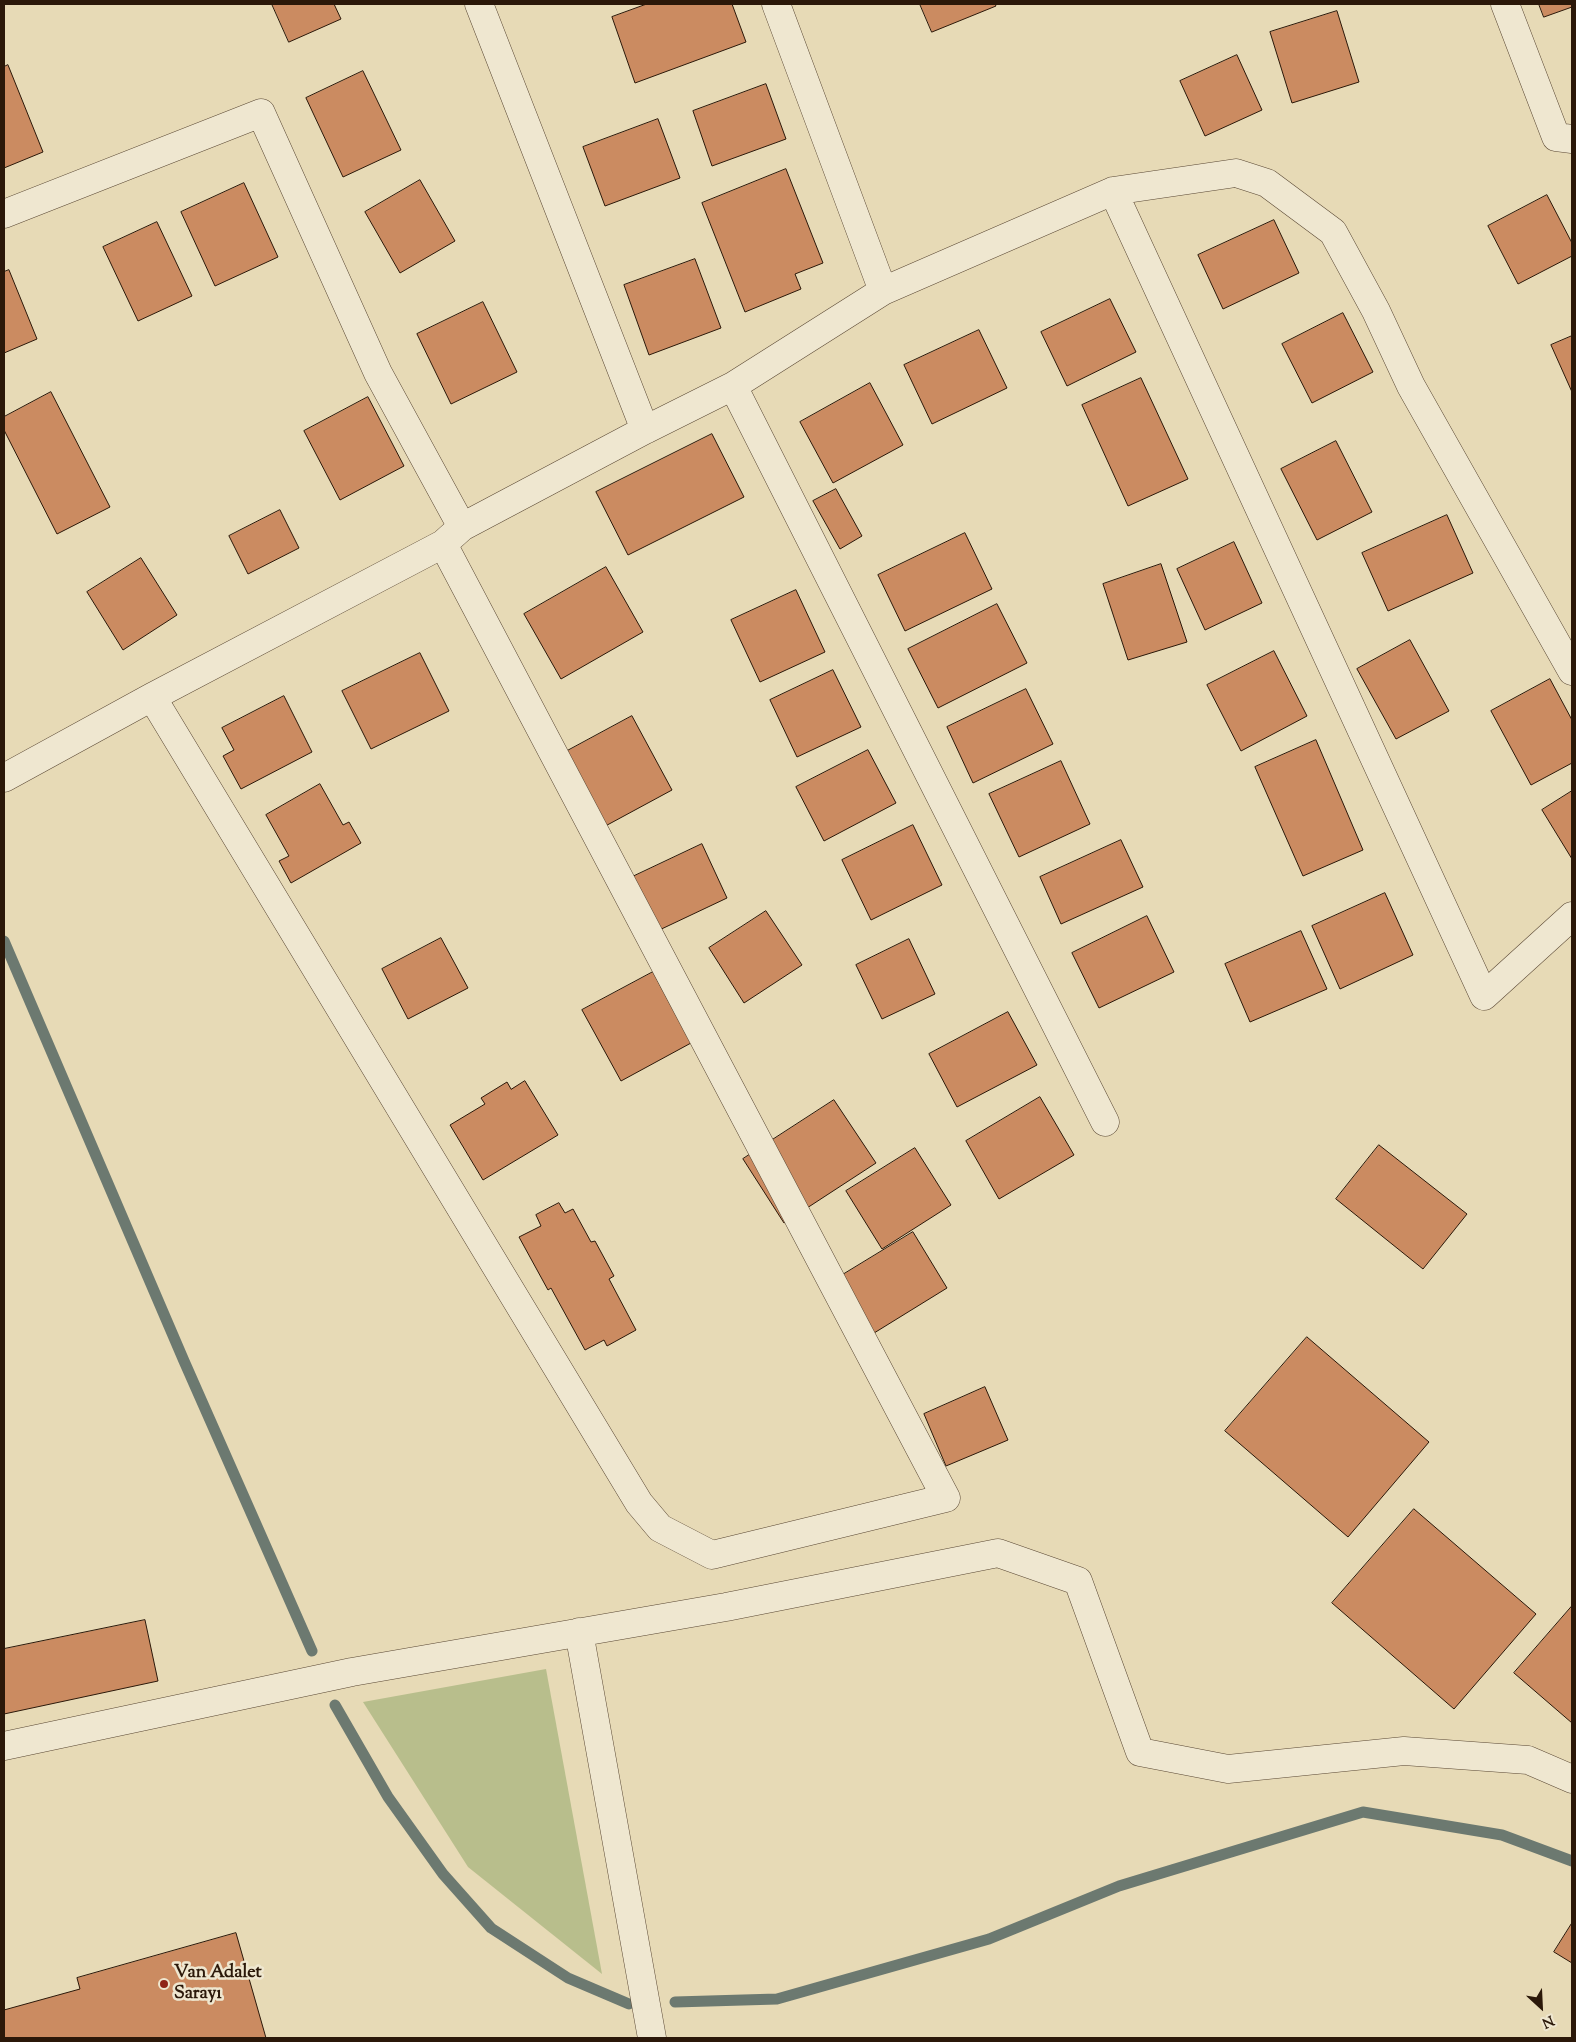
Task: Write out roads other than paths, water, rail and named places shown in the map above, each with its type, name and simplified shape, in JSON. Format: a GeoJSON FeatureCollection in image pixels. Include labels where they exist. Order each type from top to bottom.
{"type":"FeatureCollection","features":[{"type":"Feature","properties":{"kind":"street"},"geometry":{"type":"LineString","coordinates":[[479,4],[645,430]]}},
{"type":"Feature","properties":{"kind":"street"},"geometry":{"type":"LineString","coordinates":[[776,4],[883,291]]}},
{"type":"Feature","properties":{"kind":"street"},"geometry":{"type":"LineString","coordinates":[[1505,4],[1556,137],[1572,139]]}},
{"type":"Feature","properties":{"kind":"street"},"geometry":{"type":"LineString","coordinates":[[4,214],[261,113],[453,536],[946,1498],[712,1555],[660,1528],[639,1503],[152,697]]}},
{"type":"Feature","properties":{"kind":"street"},"geometry":{"type":"LineString","coordinates":[[4,778],[453,536],[645,430],[733,386],[883,291],[1113,191],[1236,173],[1267,183],[1332,232],[1376,312],[1411,386],[1572,671]]}},
{"type":"Feature","properties":{"kind":"street"},"geometry":{"type":"LineString","coordinates":[[1113,191],[1484,996],[1572,916]]}},
{"type":"Feature","properties":{"kind":"street"},"geometry":{"type":"LineString","coordinates":[[733,386],[1105,1122]]}},
{"type":"Feature","properties":{"kind":"street"},"geometry":{"type":"LineString","coordinates":[[4,1746],[352,1672],[726,1607],[998,1553],[1078,1581],[1140,1752],[1228,1769],[1404,1751],[1528,1760],[1572,1780]]}},
{"type":"Feature","properties":{"kind":"street"},"geometry":{"type":"LineString","coordinates":[[579,1632],[652,2038]]}},
{"type":"Feature","properties":{"kind":"waterway"},"geometry":{"type":"LineString","coordinates":[[4,941],[184,1361],[312,1651]]}},
{"type":"Feature","properties":{"kind":"waterway"},"geometry":{"type":"LineString","coordinates":[[335,1705],[388,1797],[443,1874],[491,1928],[568,1978],[629,2004]]}},
{"type":"Feature","properties":{"kind":"waterway"},"geometry":{"type":"LineString","coordinates":[[675,2002],[777,1999],[989,1939],[1119,1886],[1363,1812],[1502,1835],[1572,1861]]}},
{"type":"Feature","properties":{"kind":"place","name":"Van Adalet Sarayı"},"geometry":{"type":"Point","coordinates":[164,1984]}}]}
